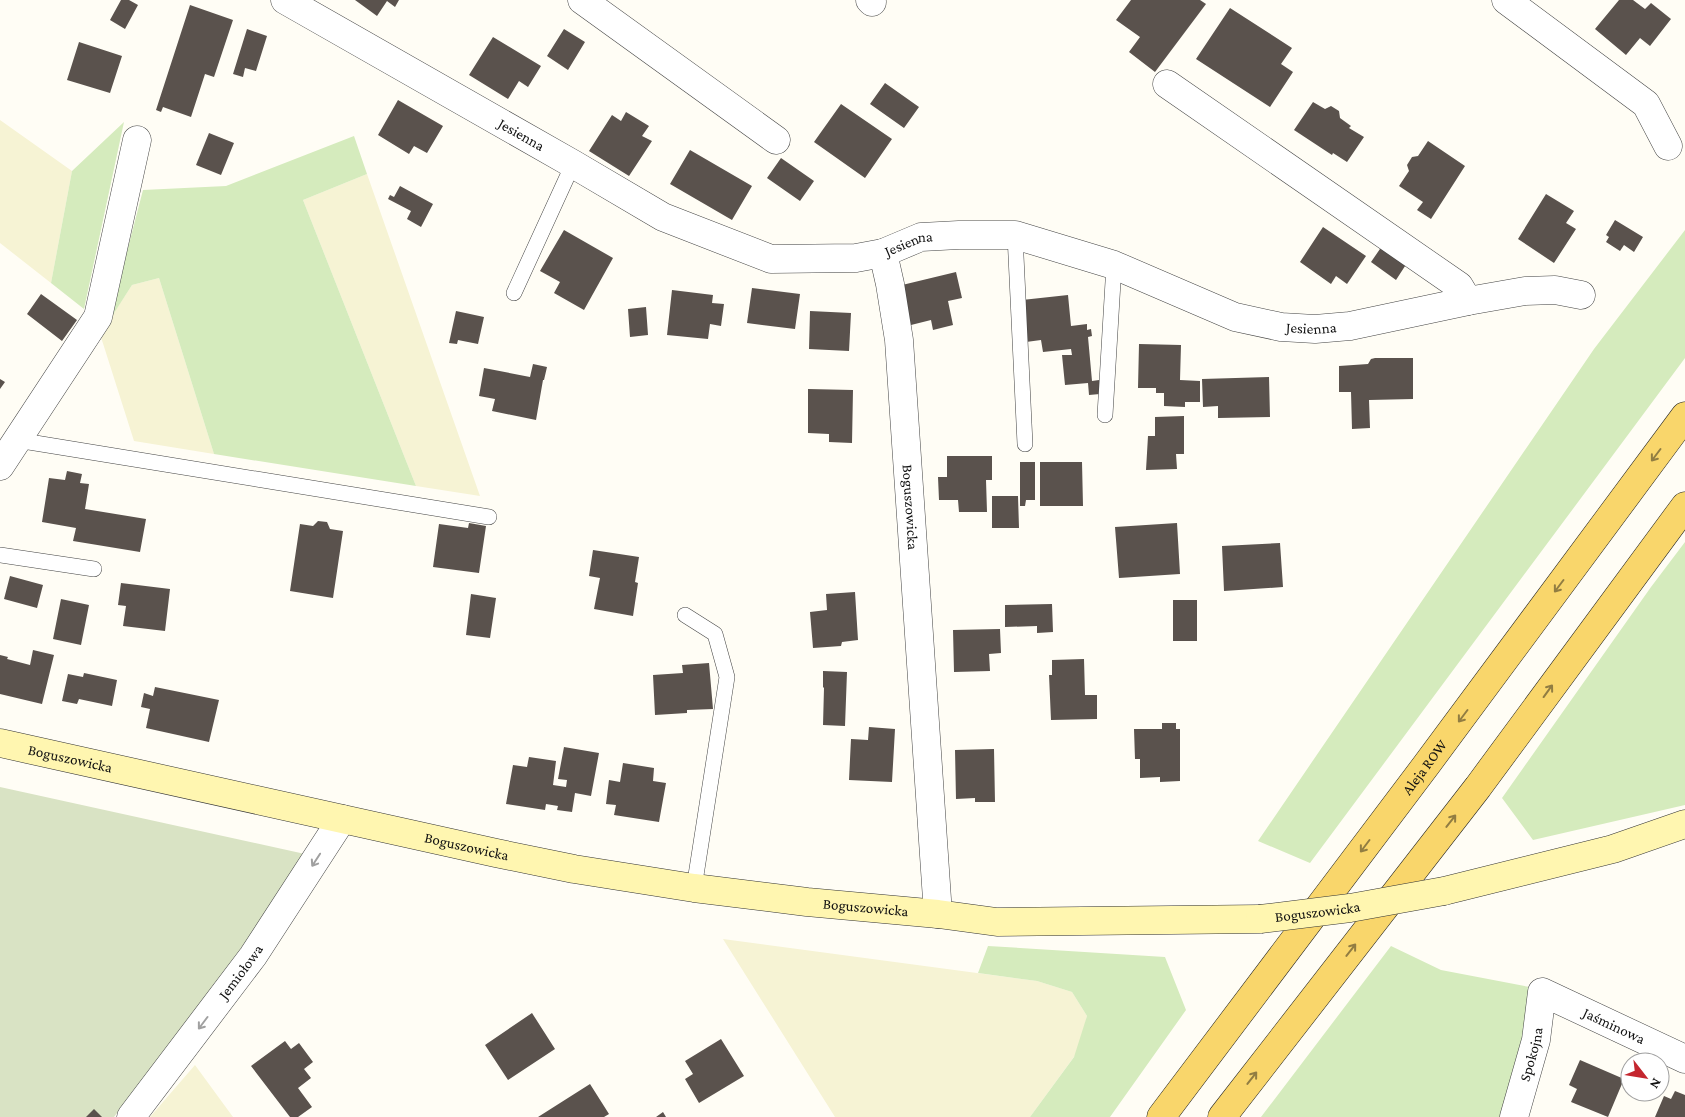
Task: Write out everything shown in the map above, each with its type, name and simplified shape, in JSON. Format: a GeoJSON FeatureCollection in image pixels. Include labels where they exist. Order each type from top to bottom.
{"type":"FeatureCollection","features":[{"type":"Feature","properties":{"kind":"main road","name":"Aleja ROW"},"geometry":{"type":"LineString","coordinates":[[1161,1117],[1421,772],[1685,416]]}},
{"type":"Feature","properties":{"kind":"main road"},"geometry":{"type":"LineString","coordinates":[[1222,1117],[1478,787],[1685,506]]}},
{"type":"Feature","properties":{"kind":"street","name":"Jesienna"},"geometry":{"type":"LineString","coordinates":[[285,0],[663,217],[771,259],[856,258],[883,253],[921,237],[1015,235],[1114,265],[1235,317],[1280,328],[1315,329],[1350,326],[1525,291],[1555,290],[1580,295]]}},
{"type":"Feature","properties":{"kind":"street"},"geometry":{"type":"LineString","coordinates":[[582,0],[776,140]]}},
{"type":"Feature","properties":{"kind":"street"},"geometry":{"type":"LineString","coordinates":[[1506,0],[1646,104],[1668,146]]}},
{"type":"Feature","properties":{"kind":"street"},"geometry":{"type":"LineString","coordinates":[[1167,84],[1458,286],[1468,301]]}},
{"type":"Feature","properties":{"kind":"street"},"geometry":{"type":"LineString","coordinates":[[0,466],[98,317],[137,140]]}},
{"type":"Feature","properties":{"kind":"street","name":"Boguszowicka"},"geometry":{"type":"LineString","coordinates":[[883,253],[899,340],[938,914]]}},
{"type":"Feature","properties":{"kind":"street","name":"Boguszowicka"},"geometry":{"type":"LineString","coordinates":[[0,743],[574,869],[694,888],[997,922],[1260,919],[1350,908],[1444,890],[1613,849],[1685,824]]}},
{"type":"Feature","properties":{"kind":"street","name":"Jemiołowa"},"geometry":{"type":"LineString","coordinates":[[131,1117],[254,956],[342,819]]}},
{"type":"Feature","properties":{"kind":"street","name":"Jaśminowa"},"geometry":{"type":"LineString","coordinates":[[1542,992],[1685,1059]]}},
{"type":"Feature","properties":{"kind":"street","name":"Spokojna"},"geometry":{"type":"LineString","coordinates":[[1514,1117],[1536,1040],[1542,992]]}},
{"type":"Feature","properties":{"kind":"lane"},"geometry":{"type":"LineString","coordinates":[[514,293],[573,164]]}},
{"type":"Feature","properties":{"kind":"lane"},"geometry":{"type":"LineString","coordinates":[[1015,235],[1025,444]]}},
{"type":"Feature","properties":{"kind":"lane"},"geometry":{"type":"LineString","coordinates":[[1105,415],[1114,265]]}},
{"type":"Feature","properties":{"kind":"lane"},"geometry":{"type":"LineString","coordinates":[[18,438],[29,442],[489,517]]}},
{"type":"Feature","properties":{"kind":"lane"},"geometry":{"type":"LineString","coordinates":[[0,555],[94,570]]}},
{"type":"Feature","properties":{"kind":"lane"},"geometry":{"type":"LineString","coordinates":[[685,616],[715,634],[728,677],[694,888]]}},
{"type":"Feature","properties":{"kind":"shaded area"},"geometry":{"type":"Polygon","coordinates":[[[0,120],[72,171],[51,283],[0,243],[0,120]]]}},
{"type":"Feature","properties":{"kind":"shaded area"},"geometry":{"type":"Polygon","coordinates":[[[367,174],[480,496],[416,486],[303,200],[367,174]]]}},
{"type":"Feature","properties":{"kind":"shaded area"},"geometry":{"type":"Polygon","coordinates":[[[159,278],[214,454],[134,441],[100,334],[132,285],[159,278]]]}},
{"type":"Feature","properties":{"kind":"shaded area"},"geometry":{"type":"Polygon","coordinates":[[[723,939],[1037,981],[1072,992],[1087,1016],[1079,1050],[1030,1117],[835,1117],[723,939]]]}},
{"type":"Feature","properties":{"kind":"shaded area"},"geometry":{"type":"Polygon","coordinates":[[[195,1065],[233,1117],[150,1117],[195,1065]]]}},
{"type":"Feature","properties":{"kind":"green space"},"geometry":{"type":"Polygon","coordinates":[[[124,122],[84,309],[51,283],[72,171],[124,122]]]}},
{"type":"Feature","properties":{"kind":"green space"},"geometry":{"type":"Polygon","coordinates":[[[354,136],[367,174],[303,200],[416,486],[214,454],[159,278],[132,285],[109,321],[143,190],[226,186],[354,136]]]}},
{"type":"Feature","properties":{"kind":"green space"},"geometry":{"type":"Polygon","coordinates":[[[1685,230],[1685,358],[1310,863],[1258,841],[1594,349],[1685,230]]]}},
{"type":"Feature","properties":{"kind":"green space"},"geometry":{"type":"Polygon","coordinates":[[[1685,542],[1685,805],[1533,840],[1502,798],[1685,542]]]}},
{"type":"Feature","properties":{"kind":"green space"},"geometry":{"type":"Polygon","coordinates":[[[0,787],[305,854],[241,956],[114,1117],[0,1117],[0,787]]]}},
{"type":"Feature","properties":{"kind":"green space"},"geometry":{"type":"Polygon","coordinates":[[[988,946],[1165,957],[1186,1010],[1110,1117],[1030,1117],[1074,1057],[1087,1016],[1072,992],[1037,981],[978,973],[988,946]]]}},
{"type":"Feature","properties":{"kind":"green space"},"geometry":{"type":"Polygon","coordinates":[[[1391,946],[1441,970],[1540,989],[1508,1117],[1261,1117],[1391,946]]]}},
{"type":"Feature","properties":{"kind":"building"},"geometry":{"type":"Polygon","coordinates":[[[121,0],[129,0],[138,5],[125,29],[110,20],[121,0]]]}},
{"type":"Feature","properties":{"kind":"building"},"geometry":{"type":"Polygon","coordinates":[[[355,0],[399,0],[395,7],[387,1],[377,16],[355,0]]]}},
{"type":"Feature","properties":{"kind":"building"},"geometry":{"type":"Polygon","coordinates":[[[1131,0],[1200,0],[1206,4],[1155,72],[1129,52],[1140,37],[1116,20],[1131,0]]]}},
{"type":"Feature","properties":{"kind":"building"},"geometry":{"type":"Polygon","coordinates":[[[1619,0],[1633,0],[1645,9],[1651,3],[1671,19],[1650,46],[1640,38],[1626,55],[1595,29],[1619,0]]]}},
{"type":"Feature","properties":{"kind":"building"},"geometry":{"type":"Polygon","coordinates":[[[190,5],[233,20],[214,77],[205,74],[191,117],[163,107],[161,112],[156,110],[190,5]]]}},
{"type":"Feature","properties":{"kind":"building"},"geometry":{"type":"Polygon","coordinates":[[[1230,8],[1292,48],[1281,64],[1293,72],[1270,107],[1196,59],[1230,8]]]}},
{"type":"Feature","properties":{"kind":"building"},"geometry":{"type":"Polygon","coordinates":[[[247,29],[267,36],[256,71],[245,68],[243,77],[233,74],[247,29]]]}},
{"type":"Feature","properties":{"kind":"building"},"geometry":{"type":"Polygon","coordinates":[[[564,29],[585,42],[568,70],[547,56],[564,29]]]}},
{"type":"Feature","properties":{"kind":"building"},"geometry":{"type":"Polygon","coordinates":[[[493,37],[541,66],[528,87],[519,81],[508,99],[469,75],[493,37]]]}},
{"type":"Feature","properties":{"kind":"building"},"geometry":{"type":"Polygon","coordinates":[[[79,42],[122,56],[110,93],[67,80],[79,42]]]}},
{"type":"Feature","properties":{"kind":"building"},"geometry":{"type":"Polygon","coordinates":[[[885,83],[919,107],[904,128],[870,104],[885,83]]]}},
{"type":"Feature","properties":{"kind":"building"},"geometry":{"type":"Polygon","coordinates":[[[398,100],[443,126],[427,153],[414,146],[409,154],[378,135],[398,100]]]}},
{"type":"Feature","properties":{"kind":"building"},"geometry":{"type":"Polygon","coordinates":[[[1313,102],[1325,109],[1331,106],[1339,111],[1340,118],[1351,126],[1349,128],[1364,137],[1347,162],[1333,153],[1332,155],[1294,130],[1313,102]]]}},
{"type":"Feature","properties":{"kind":"building"},"geometry":{"type":"Polygon","coordinates":[[[841,104],[892,139],[865,178],[814,142],[841,104]]]}},
{"type":"Feature","properties":{"kind":"building"},"geometry":{"type":"Polygon","coordinates":[[[626,112],[649,126],[642,136],[652,141],[629,176],[589,151],[612,115],[621,121],[626,112]]]}},
{"type":"Feature","properties":{"kind":"building"},"geometry":{"type":"Polygon","coordinates":[[[209,133],[234,143],[221,175],[196,165],[209,133]]]}},
{"type":"Feature","properties":{"kind":"building"},"geometry":{"type":"Polygon","coordinates":[[[1428,141],[1465,166],[1431,219],[1417,210],[1423,202],[1399,186],[1409,171],[1407,165],[1412,157],[1418,156],[1428,141]]]}},
{"type":"Feature","properties":{"kind":"building"},"geometry":{"type":"Polygon","coordinates":[[[690,150],[752,186],[732,220],[670,184],[690,150]]]}},
{"type":"Feature","properties":{"kind":"building"},"geometry":{"type":"Polygon","coordinates":[[[781,158],[814,181],[800,201],[767,178],[781,158]]]}},
{"type":"Feature","properties":{"kind":"building"},"geometry":{"type":"Polygon","coordinates":[[[400,186],[433,204],[421,227],[407,219],[411,211],[388,199],[390,195],[394,197],[400,186]]]}},
{"type":"Feature","properties":{"kind":"building"},"geometry":{"type":"Polygon","coordinates":[[[1546,194],[1574,211],[1566,223],[1576,229],[1554,263],[1518,239],[1546,194]]]}},
{"type":"Feature","properties":{"kind":"building"},"geometry":{"type":"Polygon","coordinates":[[[1615,220],[1643,237],[1634,252],[1624,245],[1620,251],[1606,242],[1609,237],[1606,235],[1615,220]]]}},
{"type":"Feature","properties":{"kind":"building"},"geometry":{"type":"Polygon","coordinates":[[[1323,227],[1366,256],[1347,284],[1336,276],[1331,284],[1300,262],[1323,227]]]}},
{"type":"Feature","properties":{"kind":"building"},"geometry":{"type":"Polygon","coordinates":[[[564,230],[613,258],[584,310],[554,293],[560,282],[540,271],[564,230]]]}},
{"type":"Feature","properties":{"kind":"building"},"geometry":{"type":"Polygon","coordinates":[[[1382,246],[1407,263],[1396,280],[1371,262],[1382,246]]]}},
{"type":"Feature","properties":{"kind":"building"},"geometry":{"type":"Polygon","coordinates":[[[956,272],[962,298],[948,301],[953,325],[933,330],[931,320],[907,326],[898,286],[956,272]]]}},
{"type":"Feature","properties":{"kind":"building"},"geometry":{"type":"Polygon","coordinates":[[[752,288],[800,294],[795,329],[747,323],[752,288]]]}},
{"type":"Feature","properties":{"kind":"building"},"geometry":{"type":"Polygon","coordinates":[[[672,290],[713,295],[712,303],[724,304],[721,326],[710,324],[708,339],[667,335],[672,290]]]}},
{"type":"Feature","properties":{"kind":"building"},"geometry":{"type":"Polygon","coordinates":[[[41,294],[77,320],[62,341],[27,314],[41,294]]]}},
{"type":"Feature","properties":{"kind":"building"},"geometry":{"type":"Polygon","coordinates":[[[1068,295],[1071,326],[1087,324],[1087,330],[1091,329],[1092,336],[1088,337],[1092,381],[1099,380],[1100,394],[1089,395],[1088,383],[1065,385],[1062,355],[1072,355],[1071,349],[1043,352],[1041,340],[1026,342],[1022,300],[1068,295]]]}},
{"type":"Feature","properties":{"kind":"building"},"geometry":{"type":"Polygon","coordinates":[[[646,307],[648,335],[630,337],[628,309],[646,307]]]}},
{"type":"Feature","properties":{"kind":"building"},"geometry":{"type":"Polygon","coordinates":[[[456,311],[484,317],[478,344],[458,340],[457,344],[449,343],[456,311]]]}},
{"type":"Feature","properties":{"kind":"building"},"geometry":{"type":"Polygon","coordinates":[[[810,311],[851,313],[849,351],[809,349],[810,311]]]}},
{"type":"Feature","properties":{"kind":"building"},"geometry":{"type":"Polygon","coordinates":[[[1139,344],[1181,345],[1180,380],[1200,381],[1200,402],[1185,402],[1185,407],[1164,406],[1164,393],[1156,393],[1156,388],[1138,388],[1139,344]]]}},
{"type":"Feature","properties":{"kind":"building"},"geometry":{"type":"Polygon","coordinates":[[[1413,358],[1413,399],[1369,400],[1370,428],[1352,429],[1351,392],[1339,392],[1339,366],[1368,364],[1371,359],[1413,358]]]}},
{"type":"Feature","properties":{"kind":"building"},"geometry":{"type":"Polygon","coordinates":[[[533,364],[547,367],[536,420],[492,411],[495,399],[479,396],[484,368],[530,377],[533,364]]]}},
{"type":"Feature","properties":{"kind":"building"},"geometry":{"type":"Polygon","coordinates":[[[1269,377],[1270,417],[1218,418],[1218,406],[1203,407],[1202,379],[1269,377]]]}},
{"type":"Feature","properties":{"kind":"building"},"geometry":{"type":"Polygon","coordinates":[[[0,379],[5,382],[0,389],[0,379]]]}},
{"type":"Feature","properties":{"kind":"building"},"geometry":{"type":"Polygon","coordinates":[[[808,389],[853,390],[852,443],[829,442],[829,434],[808,433],[808,389]]]}},
{"type":"Feature","properties":{"kind":"building"},"geometry":{"type":"Polygon","coordinates":[[[1184,416],[1184,454],[1176,454],[1177,469],[1146,470],[1148,436],[1155,436],[1155,417],[1184,416]]]}},
{"type":"Feature","properties":{"kind":"building"},"geometry":{"type":"Polygon","coordinates":[[[947,456],[992,456],[992,480],[986,480],[987,512],[959,512],[958,500],[939,500],[938,477],[947,477],[947,456]]]}},
{"type":"Feature","properties":{"kind":"building"},"geometry":{"type":"Polygon","coordinates":[[[1020,462],[1035,462],[1035,500],[1026,500],[1025,506],[1020,506],[1020,462]]]}},
{"type":"Feature","properties":{"kind":"building"},"geometry":{"type":"Polygon","coordinates":[[[1040,462],[1082,462],[1083,506],[1040,506],[1040,462]]]}},
{"type":"Feature","properties":{"kind":"building"},"geometry":{"type":"Polygon","coordinates":[[[67,471],[82,474],[80,483],[89,484],[85,509],[146,519],[140,552],[73,541],[76,528],[42,522],[49,478],[65,480],[67,471]]]}},
{"type":"Feature","properties":{"kind":"building"},"geometry":{"type":"Polygon","coordinates":[[[992,496],[1018,496],[1019,528],[992,528],[992,496]]]}},
{"type":"Feature","properties":{"kind":"building"},"geometry":{"type":"Polygon","coordinates":[[[318,521],[327,522],[330,529],[343,531],[333,598],[290,591],[300,524],[313,526],[318,521]]]}},
{"type":"Feature","properties":{"kind":"building"},"geometry":{"type":"Polygon","coordinates":[[[469,523],[486,526],[479,573],[433,567],[439,524],[468,528],[469,523]]]}},
{"type":"Feature","properties":{"kind":"building"},"geometry":{"type":"Polygon","coordinates":[[[1177,523],[1180,574],[1119,578],[1115,527],[1177,523]]]}},
{"type":"Feature","properties":{"kind":"building"},"geometry":{"type":"Polygon","coordinates":[[[1280,543],[1283,587],[1224,591],[1222,546],[1280,543]]]}},
{"type":"Feature","properties":{"kind":"building"},"geometry":{"type":"Polygon","coordinates":[[[593,550],[639,557],[635,582],[638,583],[633,616],[594,609],[600,578],[589,576],[593,550]]]}},
{"type":"Feature","properties":{"kind":"building"},"geometry":{"type":"Polygon","coordinates":[[[10,576],[43,585],[37,608],[4,599],[10,576]]]}},
{"type":"Feature","properties":{"kind":"building"},"geometry":{"type":"Polygon","coordinates":[[[121,583],[170,589],[165,631],[123,626],[126,606],[118,605],[121,583]]]}},
{"type":"Feature","properties":{"kind":"building"},"geometry":{"type":"Polygon","coordinates":[[[855,592],[858,640],[842,642],[841,646],[813,648],[810,612],[827,610],[826,594],[855,592]]]}},
{"type":"Feature","properties":{"kind":"building"},"geometry":{"type":"Polygon","coordinates":[[[471,594],[496,598],[490,638],[466,635],[471,594]]]}},
{"type":"Feature","properties":{"kind":"building"},"geometry":{"type":"Polygon","coordinates":[[[61,599],[89,605],[81,645],[53,639],[61,599]]]}},
{"type":"Feature","properties":{"kind":"building"},"geometry":{"type":"Polygon","coordinates":[[[1173,600],[1197,600],[1197,641],[1173,641],[1173,600]]]}},
{"type":"Feature","properties":{"kind":"building"},"geometry":{"type":"Polygon","coordinates":[[[1052,604],[1053,632],[1037,633],[1037,626],[1005,627],[1005,605],[1052,604]]]}},
{"type":"Feature","properties":{"kind":"building"},"geometry":{"type":"Polygon","coordinates":[[[1000,629],[1001,653],[989,654],[990,671],[954,672],[953,630],[1000,629]]]}},
{"type":"Feature","properties":{"kind":"building"},"geometry":{"type":"Polygon","coordinates":[[[33,650],[54,655],[42,704],[0,694],[0,655],[8,657],[7,659],[30,665],[33,650]]]}},
{"type":"Feature","properties":{"kind":"building"},"geometry":{"type":"Polygon","coordinates":[[[1084,659],[1085,695],[1097,695],[1097,719],[1051,720],[1049,675],[1052,675],[1052,660],[1084,659]]]}},
{"type":"Feature","properties":{"kind":"building"},"geometry":{"type":"Polygon","coordinates":[[[709,663],[713,709],[687,710],[687,713],[655,715],[653,675],[683,673],[682,665],[709,663]]]}},
{"type":"Feature","properties":{"kind":"building"},"geometry":{"type":"Polygon","coordinates":[[[823,671],[847,672],[845,726],[823,725],[823,671]]]}},
{"type":"Feature","properties":{"kind":"building"},"geometry":{"type":"Polygon","coordinates":[[[84,673],[117,680],[112,706],[79,699],[77,704],[62,701],[68,674],[83,677],[84,673]]]}},
{"type":"Feature","properties":{"kind":"building"},"geometry":{"type":"Polygon","coordinates":[[[155,687],[219,700],[209,742],[146,728],[150,709],[141,707],[144,693],[153,696],[155,687]]]}},
{"type":"Feature","properties":{"kind":"building"},"geometry":{"type":"Polygon","coordinates":[[[1162,723],[1176,723],[1176,729],[1180,729],[1180,781],[1160,782],[1160,777],[1140,778],[1140,759],[1135,759],[1134,729],[1162,729],[1162,723]]]}},
{"type":"Feature","properties":{"kind":"building"},"geometry":{"type":"Polygon","coordinates":[[[869,727],[895,729],[892,782],[849,780],[851,739],[868,740],[869,727]]]}},
{"type":"Feature","properties":{"kind":"building"},"geometry":{"type":"Polygon","coordinates":[[[564,747],[599,753],[591,796],[575,793],[572,812],[557,810],[558,806],[546,804],[545,810],[506,804],[513,765],[527,767],[529,757],[556,761],[553,785],[566,787],[567,780],[558,779],[564,747]]]}},
{"type":"Feature","properties":{"kind":"building"},"geometry":{"type":"Polygon","coordinates":[[[994,749],[995,802],[975,802],[975,798],[956,799],[955,750],[994,749]]]}},
{"type":"Feature","properties":{"kind":"building"},"geometry":{"type":"Polygon","coordinates":[[[623,763],[654,768],[653,781],[666,783],[659,822],[614,815],[616,805],[606,804],[609,780],[620,782],[623,763]]]}},
{"type":"Feature","properties":{"kind":"building"},"geometry":{"type":"Polygon","coordinates":[[[532,1013],[555,1049],[508,1080],[485,1045],[532,1013]]]}},
{"type":"Feature","properties":{"kind":"building"},"geometry":{"type":"Polygon","coordinates":[[[721,1039],[744,1076],[699,1103],[685,1079],[693,1074],[685,1061],[721,1039]]]}},
{"type":"Feature","properties":{"kind":"building"},"geometry":{"type":"Polygon","coordinates":[[[285,1041],[291,1049],[299,1043],[313,1062],[304,1069],[311,1078],[298,1088],[312,1107],[298,1117],[290,1117],[251,1066],[285,1041]]]}},
{"type":"Feature","properties":{"kind":"building"},"geometry":{"type":"Polygon","coordinates":[[[1580,1060],[1620,1077],[1620,1088],[1608,1117],[1571,1102],[1577,1089],[1569,1085],[1580,1060]]]}},
{"type":"Feature","properties":{"kind":"building"},"geometry":{"type":"Polygon","coordinates":[[[590,1084],[609,1114],[604,1117],[538,1117],[590,1084]]]}},
{"type":"Feature","properties":{"kind":"building"},"geometry":{"type":"Polygon","coordinates":[[[1675,1091],[1685,1095],[1685,1117],[1655,1117],[1661,1102],[1670,1102],[1675,1091]]]}},
{"type":"Feature","properties":{"kind":"building"},"geometry":{"type":"Polygon","coordinates":[[[94,1109],[102,1117],[86,1117],[94,1109]]]}},
{"type":"Feature","properties":{"kind":"building"},"geometry":{"type":"Polygon","coordinates":[[[663,1112],[666,1117],[656,1117],[663,1112]]]}}]}
